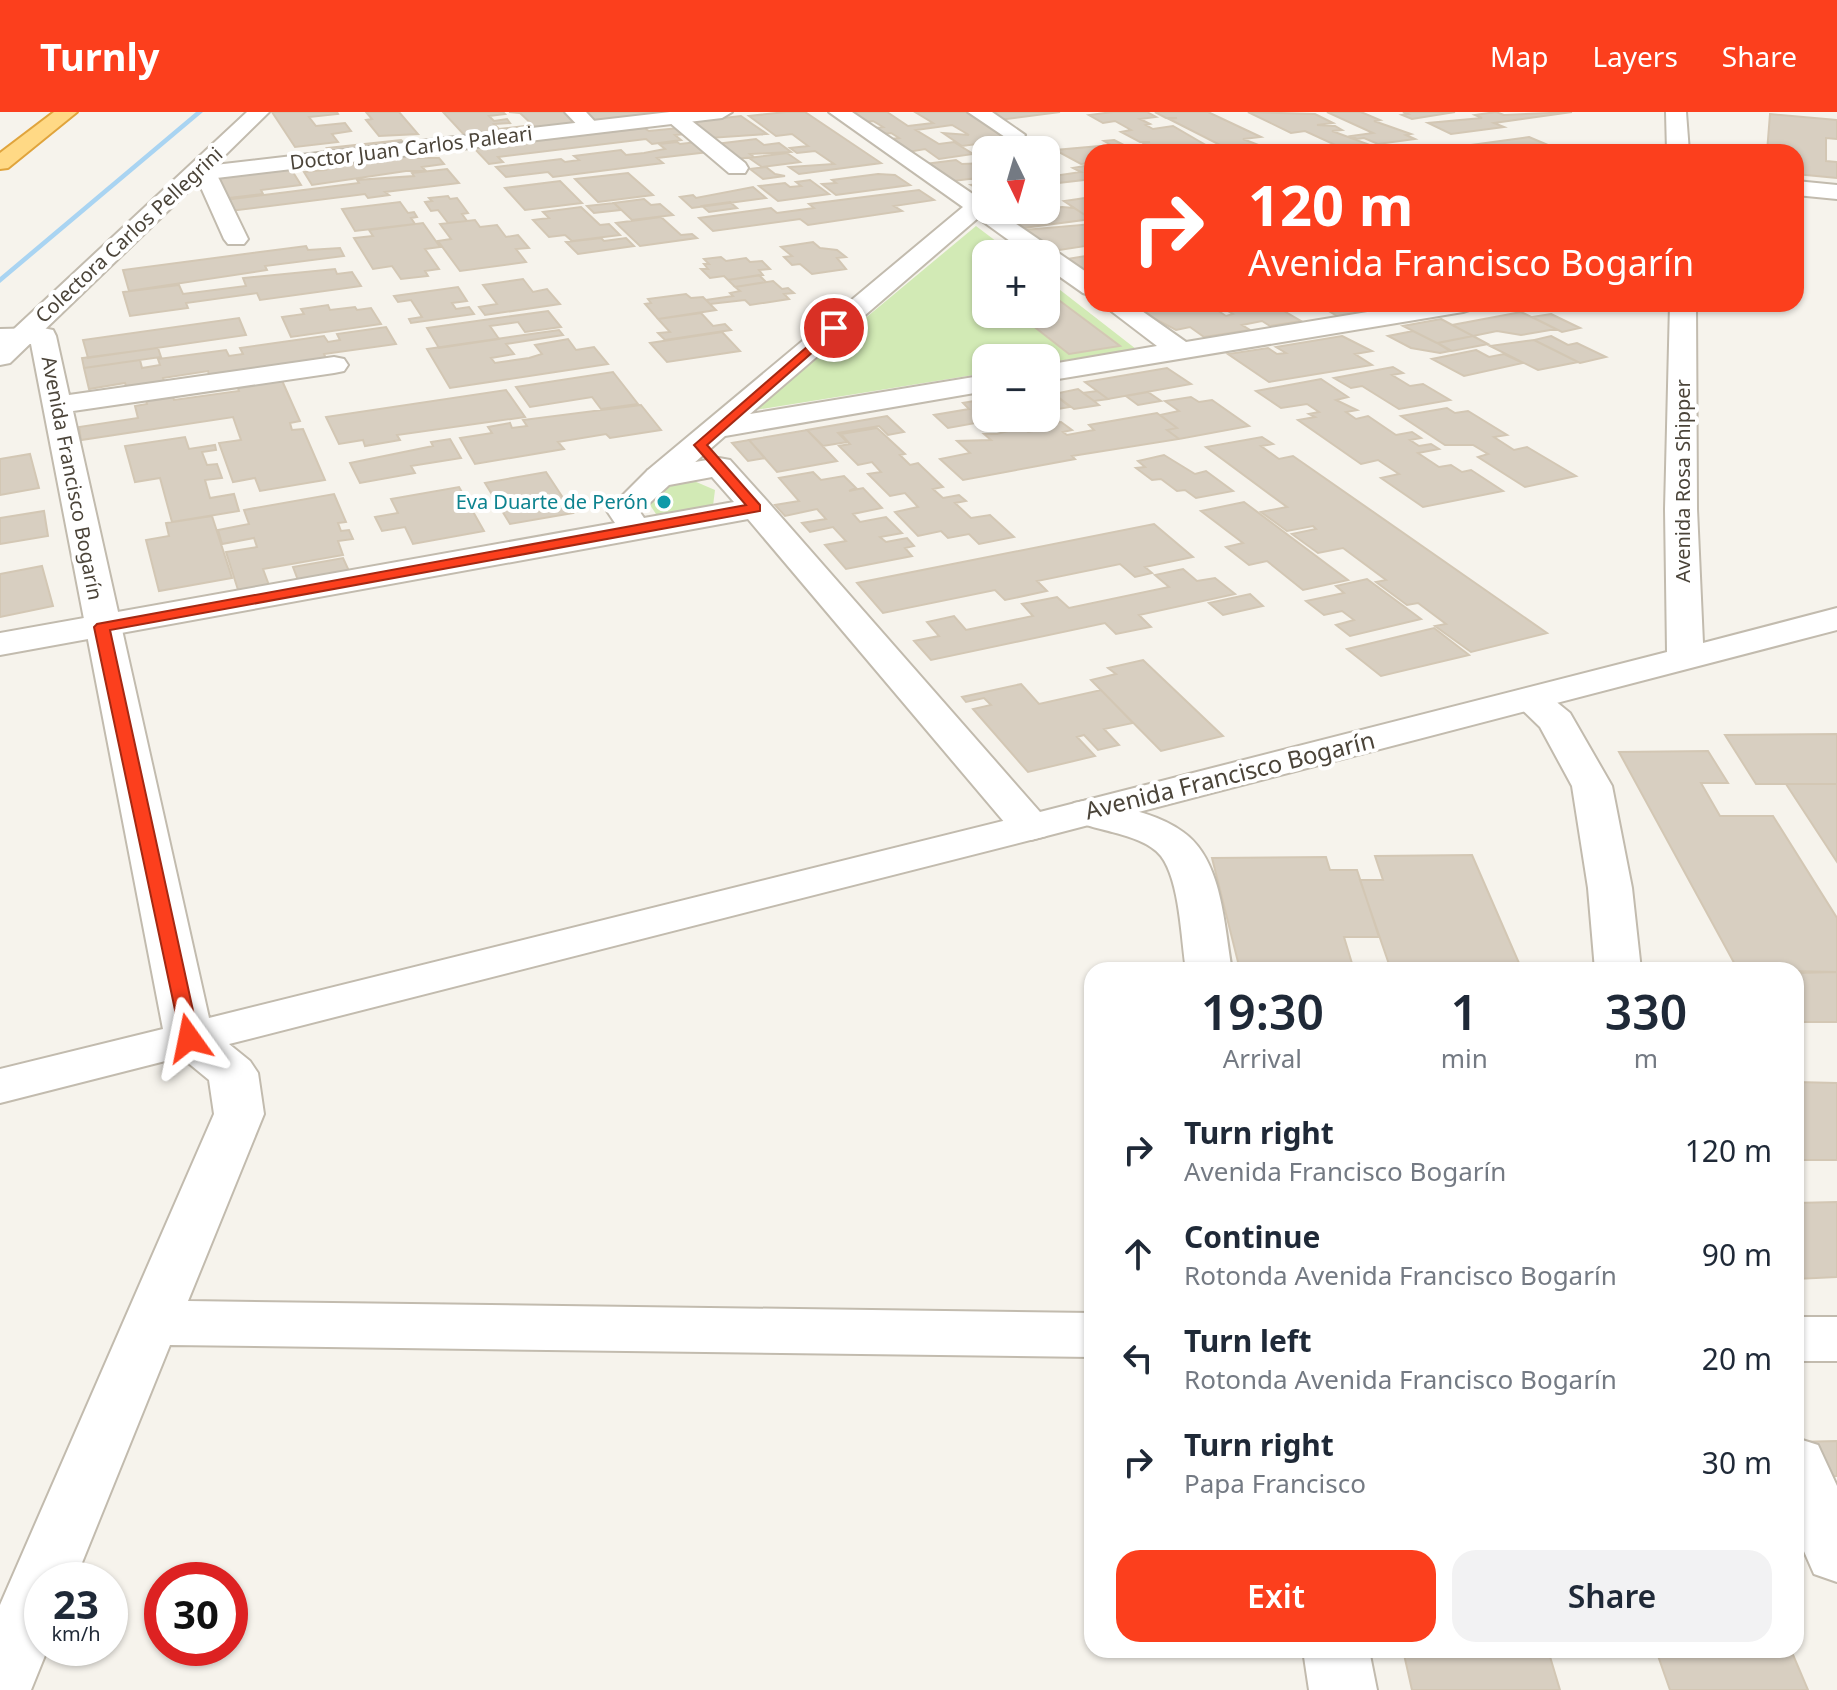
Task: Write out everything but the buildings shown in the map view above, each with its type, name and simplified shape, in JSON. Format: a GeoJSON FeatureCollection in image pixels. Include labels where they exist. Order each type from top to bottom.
{"type":"FeatureCollection","features":[{"type":"Feature","properties":{"kind":"highway"},"geometry":{"type":"LineString","coordinates":[[0,163],[67,112]]}},
{"type":"Feature","properties":{"kind":"street","name":"Colectora Carlos Pellegrini"},"geometry":{"type":"LineString","coordinates":[[0,357],[11,336],[195,174],[259,112]]}},
{"type":"Feature","properties":{"kind":"street","name":"Doctor Juan Carlos Paleari"},"geometry":{"type":"LineString","coordinates":[[195,174],[582,120],[676,118],[722,112]]}},
{"type":"Feature","properties":{"kind":"street"},"geometry":{"type":"LineString","coordinates":[[839,112],[972,204]]}},
{"type":"Feature","properties":{"kind":"street"},"geometry":{"type":"LineString","coordinates":[[978,112],[1015,135]]}},
{"type":"Feature","properties":{"kind":"street"},"geometry":{"type":"LineString","coordinates":[[1676,112],[1678,144]]}},
{"type":"Feature","properties":{"kind":"street"},"geometry":{"type":"LineString","coordinates":[[676,118],[737,168]]}},
{"type":"Feature","properties":{"kind":"street"},"geometry":{"type":"LineString","coordinates":[[195,174],[208,179],[236,239]]}},
{"type":"Feature","properties":{"kind":"street"},"geometry":{"type":"LineString","coordinates":[[1804,189],[1837,192]]}},
{"type":"Feature","properties":{"kind":"street"},"geometry":{"type":"LineString","coordinates":[[636,529],[623,511],[659,477],[712,447],[972,212]]}},
{"type":"Feature","properties":{"kind":"street"},"geometry":{"type":"LineString","coordinates":[[1001,224],[1024,240]]}},
{"type":"Feature","properties":{"kind":"street"},"geometry":{"type":"LineString","coordinates":[[1060,266],[1084,282]]}},
{"type":"Feature","properties":{"kind":"street"},"geometry":{"type":"LineString","coordinates":[[1126,312],[1180,350]]}},
{"type":"Feature","properties":{"kind":"street"},"geometry":{"type":"LineString","coordinates":[[1316,312],[1337,325]]}},
{"type":"Feature","properties":{"kind":"street"},"geometry":{"type":"LineString","coordinates":[[1060,371],[1415,312]]}},
{"type":"Feature","properties":{"kind":"street","name":"Avenida Rosa Shipper"},"geometry":{"type":"LineString","coordinates":[[1683,312],[1681,509],[1685,659]]}},
{"type":"Feature","properties":{"kind":"street","name":"Avenida Francisco Bogarín"},"geometry":{"type":"LineString","coordinates":[[11,336],[43,336],[102,627],[756,508]]}},
{"type":"Feature","properties":{"kind":"street"},"geometry":{"type":"LineString","coordinates":[[57,405],[334,365]]}},
{"type":"Feature","properties":{"kind":"street"},"geometry":{"type":"LineString","coordinates":[[712,447],[972,386]]}},
{"type":"Feature","properties":{"kind":"street"},"geometry":{"type":"LineString","coordinates":[[712,447],[756,508],[1031,827]]}},
{"type":"Feature","properties":{"kind":"street","name":"Avenida Francisco Bogarín"},"geometry":{"type":"LineString","coordinates":[[0,1086],[1835,622]]}},
{"type":"Feature","properties":{"kind":"street"},"geometry":{"type":"LineString","coordinates":[[0,644],[102,627],[189,1038],[233,1073],[239,1114],[51,1562]]}},
{"type":"Feature","properties":{"kind":"street"},"geometry":{"type":"LineString","coordinates":[[1530,699],[1556,721],[1592,786],[1610,888],[1617,962]]}},
{"type":"Feature","properties":{"kind":"street"},"geometry":{"type":"LineString","coordinates":[[1089,812],[1143,829],[1174,844],[1190,870],[1207,962]]}},
{"type":"Feature","properties":{"kind":"street"},"geometry":{"type":"LineString","coordinates":[[152,1323],[1084,1335]]}},
{"type":"Feature","properties":{"kind":"street"},"geometry":{"type":"LineString","coordinates":[[1804,1339],[1837,1339]]}},
{"type":"Feature","properties":{"kind":"street"},"geometry":{"type":"LineString","coordinates":[[1804,1481],[1837,1554]]}},
{"type":"Feature","properties":{"kind":"street"},"geometry":{"type":"LineString","coordinates":[[0,1683],[24,1627]]}},
{"type":"Feature","properties":{"kind":"street"},"geometry":{"type":"LineString","coordinates":[[1337,1658],[1343,1690]]}},
{"type":"Feature","properties":{"kind":"green space"},"geometry":{"type":"Polygon","coordinates":[[[976,226],[994,240],[972,240],[972,328],[1060,328],[1060,290],[1084,309],[1084,312],[1088,312],[1136,349],[1060,361],[1060,344],[972,344],[972,375],[755,410],[976,226]]]}},
{"type":"Feature","properties":{"kind":"green space"},"geometry":{"type":"Polygon","coordinates":[[[694,481],[715,490],[713,506],[679,515],[656,514],[648,502],[670,483],[694,481]]]}},
{"type":"Feature","properties":{"kind":"waterway"},"geometry":{"type":"LineString","coordinates":[[0,281],[200,112]]}},
{"type":"Feature","properties":{"kind":"place","name":"Eva Duarte de Perón"},"geometry":{"type":"Point","coordinates":[664,502]}},
{"type":"Feature","properties":{"kind":"route"},"geometry":{"type":"LineString","coordinates":[[189,1038],[102,627],[756,508],[700,445],[834,328]]}}]}
